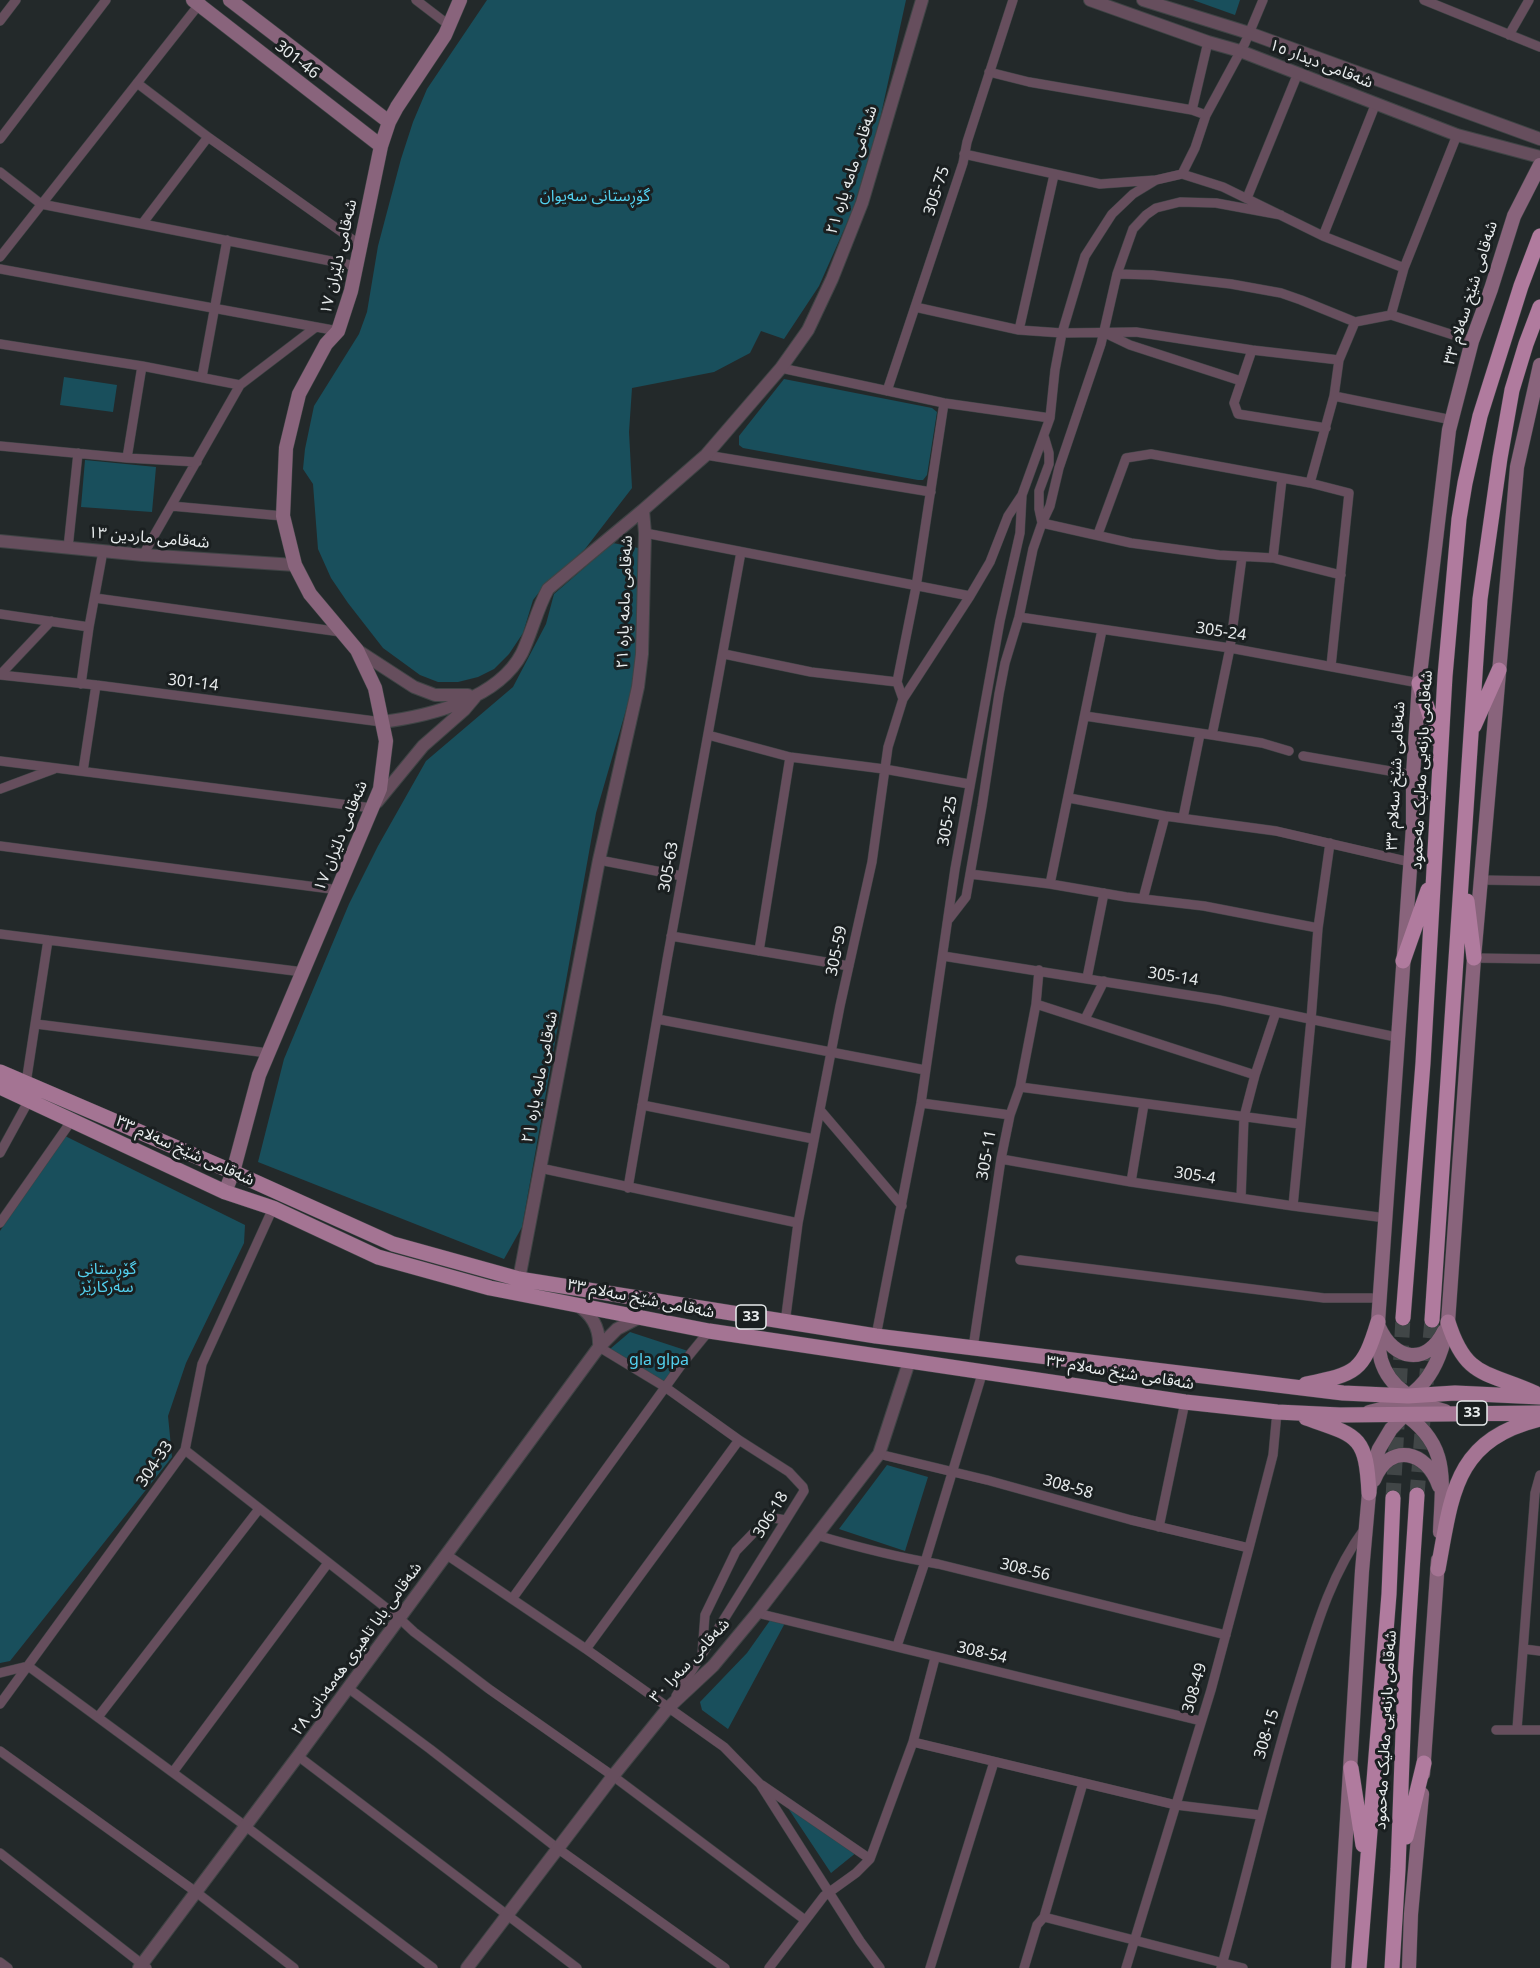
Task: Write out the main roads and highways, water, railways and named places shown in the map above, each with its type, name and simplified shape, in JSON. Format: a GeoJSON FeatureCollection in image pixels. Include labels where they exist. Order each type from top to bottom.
{"type":"FeatureCollection","features":[{"type":"Feature","properties":{"kind":"highway","name":"شەقامی بازنەیی مەلیک مەحمود"},"geometry":{"type":"LineString","coordinates":[[1403,1318],[1423,1063],[1445,676],[1459,519],[1473,446],[1490,383],[1521,286],[1540,236]]}},
{"type":"Feature","properties":{"kind":"highway"},"geometry":{"type":"LineString","coordinates":[[1431,1320],[1480,599],[1512,390],[1540,307]]}},
{"type":"Feature","properties":{"kind":"highway"},"geometry":{"type":"LineString","coordinates":[[1504,338],[1510,347],[1516,348],[1526,344]]}},
{"type":"Feature","properties":{"kind":"highway"},"geometry":{"type":"LineString","coordinates":[[1490,383],[1494,379],[1504,377],[1512,385],[1512,390]]}},
{"type":"Feature","properties":{"kind":"highway"},"geometry":{"type":"LineString","coordinates":[[1469,737],[1499,670]]}},
{"type":"Feature","properties":{"kind":"highway"},"geometry":{"type":"LineString","coordinates":[[1419,683],[1441,749]]}},
{"type":"Feature","properties":{"kind":"highway"},"geometry":{"type":"LineString","coordinates":[[1463,866],[1474,958]]}},
{"type":"Feature","properties":{"kind":"highway"},"geometry":{"type":"LineString","coordinates":[[1403,962],[1434,873]]}},
{"type":"Feature","properties":{"kind":"highway","name":"شەقامی بازنەیی مەلیک مەحمود"},"geometry":{"type":"LineString","coordinates":[[1392,1968],[1405,1678],[1417,1495]]}},
{"type":"Feature","properties":{"kind":"highway","name":"شەقامی بازنەیی مەلیک مەحمود"},"geometry":{"type":"LineString","coordinates":[[1359,1968],[1389,1594],[1393,1498]]}},
{"type":"Feature","properties":{"kind":"highway"},"geometry":{"type":"LineString","coordinates":[[1398,1869],[1424,1763]]}},
{"type":"Feature","properties":{"kind":"highway"},"geometry":{"type":"LineString","coordinates":[[1351,1768],[1367,1870]]}},
{"type":"Feature","properties":{"kind":"main road","name":"301-46"},"geometry":{"type":"LineString","coordinates":[[230,0],[389,122]]}},
{"type":"Feature","properties":{"kind":"main road","name":"شەقامی دلێران ١٧"},"geometry":{"type":"LineString","coordinates":[[225,1192],[233,1172],[259,1075],[380,789],[386,741],[375,688],[357,650],[310,594],[295,565],[283,516],[286,448],[298,394],[326,344],[338,330],[351,291],[381,146],[389,122],[397,106],[450,26],[460,0]]}},
{"type":"Feature","properties":{"kind":"main road","name":"301-46"},"geometry":{"type":"LineString","coordinates":[[198,2],[381,146]]}},
{"type":"Feature","properties":{"kind":"main road","name":"شەقامی شێخ سەلام ٣٣"},"geometry":{"type":"LineString","coordinates":[[1455,1414],[1436,1409],[1414,1399],[1397,1386],[1385,1370],[1380,1352],[1378,1322],[1396,1037],[1413,826],[1413,775],[1419,683],[1449,430],[1472,341],[1514,216],[1540,165]]}},
{"type":"Feature","properties":{"kind":"main road"},"geometry":{"type":"LineString","coordinates":[[1338,1968],[1362,1571],[1369,1494],[1375,1460],[1384,1438],[1437,1364],[1448,1322],[1474,958],[1517,467],[1540,366]]}},
{"type":"Feature","properties":{"kind":"main road","name":"شەقامی شێخ سەلام ٣٣"},"geometry":{"type":"LineString","coordinates":[[0,1072],[233,1172],[393,1244],[519,1279],[876,1336],[1343,1393],[1414,1399],[1455,1393],[1540,1396]]}},
{"type":"Feature","properties":{"kind":"main road","name":"شەقامی شێخ سەلام ٣٣"},"geometry":{"type":"LineString","coordinates":[[0,1087],[225,1192],[273,1208],[378,1257],[490,1288],[701,1330],[1185,1402],[1340,1415],[1540,1413]]}},
{"type":"Feature","properties":{"kind":"main road"},"geometry":{"type":"LineString","coordinates":[[698,1308],[701,1330]]}},
{"type":"Feature","properties":{"kind":"main road"},"geometry":{"type":"LineString","coordinates":[[726,1334],[724,1322],[731,1314]]}},
{"type":"Feature","properties":{"kind":"main road"},"geometry":{"type":"LineString","coordinates":[[1378,1322],[1384,1336],[1394,1347],[1404,1354],[1413,1355],[1422,1354],[1433,1347],[1448,1322]]}},
{"type":"Feature","properties":{"kind":"main road"},"geometry":{"type":"LineString","coordinates":[[1291,1387],[1336,1378],[1351,1372],[1366,1354],[1378,1322]]}},
{"type":"Feature","properties":{"kind":"main road"},"geometry":{"type":"LineString","coordinates":[[1448,1322],[1460,1352],[1472,1366],[1483,1373],[1511,1382],[1540,1396]]}},
{"type":"Feature","properties":{"kind":"main road"},"geometry":{"type":"LineString","coordinates":[[1343,1393],[1373,1398],[1404,1413],[1432,1440],[1440,1464],[1442,1494],[1438,1569],[1411,1914],[1409,1968]]}},
{"type":"Feature","properties":{"kind":"main road"},"geometry":{"type":"LineString","coordinates":[[1340,1415],[1371,1412],[1414,1399]]}},
{"type":"Feature","properties":{"kind":"main road"},"geometry":{"type":"LineString","coordinates":[[1283,1412],[1342,1431],[1355,1439],[1365,1454],[1369,1494]]}},
{"type":"Feature","properties":{"kind":"main road"},"geometry":{"type":"LineString","coordinates":[[1438,1569],[1451,1498],[1463,1470],[1483,1446],[1495,1437],[1540,1419]]}},
{"type":"Feature","properties":{"kind":"main road"},"geometry":{"type":"LineString","coordinates":[[1369,1494],[1376,1476],[1386,1463],[1404,1455],[1417,1457],[1428,1464],[1442,1494]]}},
{"type":"Feature","properties":{"kind":"tunnel"},"geometry":{"type":"LineString","coordinates":[[1393,1498],[1403,1318]]}},
{"type":"Feature","properties":{"kind":"tunnel"},"geometry":{"type":"LineString","coordinates":[[1426,1384],[1432,1320]]}},
{"type":"Feature","properties":{"kind":"tunnel"},"geometry":{"type":"LineString","coordinates":[[1417,1495],[1423,1420]]}},
{"type":"Feature","properties":{"kind":"park label","name":"گۆڕستانی سەیوان"},"geometry":{"type":"Point","coordinates":[595,196]}},
{"type":"Feature","properties":{"kind":"park label","name":"گۆڕستانی سەرکارێز"},"geometry":{"type":"Point","coordinates":[107,1278]}},
{"type":"Feature","properties":{"kind":"park label","name":"gla glpa"},"geometry":{"type":"Point","coordinates":[659,1360]}}]}
